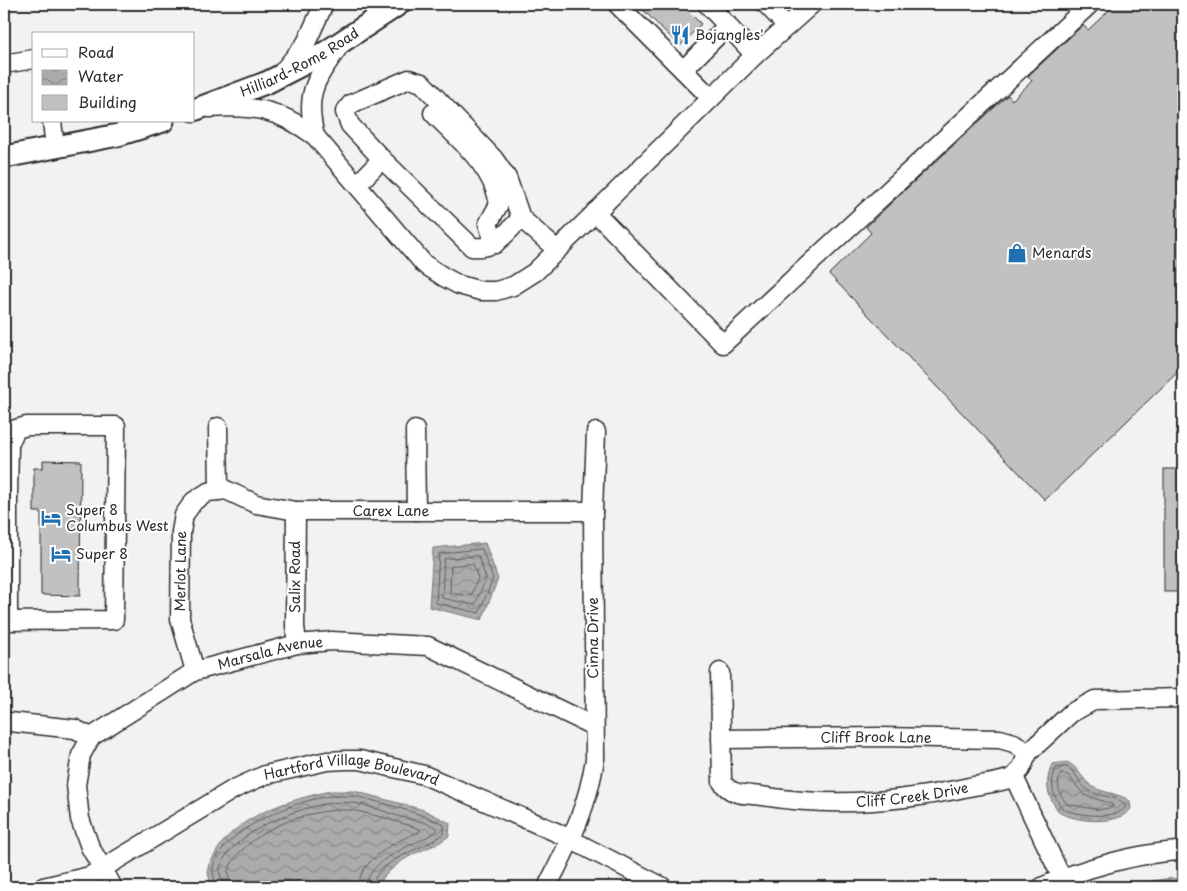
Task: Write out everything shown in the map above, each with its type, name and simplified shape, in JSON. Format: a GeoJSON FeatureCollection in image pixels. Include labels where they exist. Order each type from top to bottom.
{"type":"FeatureCollection","features":[{"type":"Feature","properties":{"kind":"main road","name":"Hilliard-Rome Road"},"geometry":{"type":"LineString","coordinates":[[195,110],[277,77],[323,54],[399,4]]}},
{"type":"Feature","properties":{"kind":"main road"},"geometry":{"type":"LineString","coordinates":[[4,157],[118,135],[160,122]]}},
{"type":"Feature","properties":{"kind":"street"},"geometry":{"type":"LineString","coordinates":[[277,77],[306,43],[324,4]]}},
{"type":"Feature","properties":{"kind":"street"},"geometry":{"type":"LineString","coordinates":[[618,4],[711,98]]}},
{"type":"Feature","properties":{"kind":"street"},"geometry":{"type":"LineString","coordinates":[[707,4],[755,55]]}},
{"type":"Feature","properties":{"kind":"street"},"geometry":{"type":"LineString","coordinates":[[766,4],[786,25]]}},
{"type":"Feature","properties":{"kind":"street"},"geometry":{"type":"LineString","coordinates":[[195,110],[229,107],[254,108],[279,113],[315,136],[424,264],[459,285],[481,291],[496,290],[513,286],[535,272],[786,25],[812,4]]}},
{"type":"Feature","properties":{"kind":"street"},"geometry":{"type":"LineString","coordinates":[[595,212],[723,344],[1090,4]]}},
{"type":"Feature","properties":{"kind":"street"},"geometry":{"type":"LineString","coordinates":[[683,70],[728,25]]}},
{"type":"Feature","properties":{"kind":"street"},"geometry":{"type":"LineString","coordinates":[[315,136],[310,118],[312,89],[342,41]]}},
{"type":"Feature","properties":{"kind":"street"},"geometry":{"type":"LineString","coordinates":[[4,64],[32,60]]}},
{"type":"Feature","properties":{"kind":"street"},"geometry":{"type":"LineString","coordinates":[[521,218],[495,244],[485,249],[472,247],[350,125],[345,112],[351,104],[409,79],[422,83],[494,159],[507,178],[521,218],[557,250]]}},
{"type":"Feature","properties":{"kind":"street"},"geometry":{"type":"LineString","coordinates":[[427,89],[424,103],[488,171],[496,187],[500,204],[488,224],[495,244]]}},
{"type":"Feature","properties":{"kind":"street"},"geometry":{"type":"LineString","coordinates":[[52,122],[55,148]]}},
{"type":"Feature","properties":{"kind":"street"},"geometry":{"type":"LineString","coordinates":[[357,185],[382,159]]}},
{"type":"Feature","properties":{"kind":"street"},"geometry":{"type":"LineString","coordinates":[[27,426],[116,426],[114,620],[6,621],[6,498],[9,445],[16,428],[27,426]]}},
{"type":"Feature","properties":{"kind":"street"},"geometry":{"type":"LineString","coordinates":[[218,427],[219,491]]}},
{"type":"Feature","properties":{"kind":"street"},"geometry":{"type":"LineString","coordinates":[[415,430],[416,511]]}},
{"type":"Feature","properties":{"kind":"street","name":"Cinna Drive"},"geometry":{"type":"LineString","coordinates":[[547,887],[571,840],[590,792],[595,759],[593,726],[593,511],[596,432]]}},
{"type":"Feature","properties":{"kind":"street","name":"Carex Lane"},"geometry":{"type":"LineString","coordinates":[[219,491],[226,490],[256,504],[296,511],[593,511]]}},
{"type":"Feature","properties":{"kind":"street","name":"Merlot Lane"},"geometry":{"type":"LineString","coordinates":[[195,671],[180,619],[181,532],[184,515],[194,501],[208,492],[219,491]]}},
{"type":"Feature","properties":{"kind":"street","name":"Salix Road"},"geometry":{"type":"LineString","coordinates":[[296,511],[295,626],[297,644]]}},
{"type":"Feature","properties":{"kind":"street","name":"Marsala Avenue"},"geometry":{"type":"LineString","coordinates":[[112,887],[90,847],[80,819],[76,785],[81,755],[92,737],[195,671],[297,644],[332,641],[428,646],[593,726]]}},
{"type":"Feature","properties":{"kind":"street","name":"Cliff Creek Drive"},"geometry":{"type":"LineString","coordinates":[[720,672],[722,782],[732,792],[774,798],[850,804],[924,797],[1014,778]]}},
{"type":"Feature","properties":{"kind":"street"},"geometry":{"type":"LineString","coordinates":[[1064,883],[1014,778],[1021,769],[1028,753],[1071,713],[1095,700],[1183,698]]}},
{"type":"Feature","properties":{"kind":"street"},"geometry":{"type":"LineString","coordinates":[[10,722],[75,729],[92,737]]}},
{"type":"Feature","properties":{"kind":"street","name":"Cliff Brook Lane"},"geometry":{"type":"LineString","coordinates":[[721,739],[879,737],[1000,740],[1014,743],[1028,753]]}},
{"type":"Feature","properties":{"kind":"street","name":"Hartford Village Boulevard"},"geometry":{"type":"LineString","coordinates":[[43,887],[90,876],[234,789],[265,775],[327,761],[360,760],[424,775],[571,840],[663,887]]}},
{"type":"Feature","properties":{"kind":"street"},"geometry":{"type":"LineString","coordinates":[[1042,887],[1064,883],[1158,852],[1183,851]]}},
{"type":"Feature","properties":{"kind":"water"},"geometry":{"type":"Polygon","coordinates":[[[485,543],[498,579],[482,620],[429,607],[433,548],[485,543]]]}},
{"type":"Feature","properties":{"kind":"water"},"geometry":{"type":"Polygon","coordinates":[[[1067,762],[1093,787],[1130,801],[1131,809],[1117,818],[1097,821],[1077,819],[1060,813],[1050,796],[1048,778],[1052,764],[1067,762]]]}},
{"type":"Feature","properties":{"kind":"water"},"geometry":{"type":"Polygon","coordinates":[[[330,791],[354,791],[424,810],[450,823],[449,836],[398,864],[376,887],[212,887],[208,866],[222,843],[234,831],[263,812],[297,799],[330,791]]]}},
{"type":"Feature","properties":{"kind":"water"},"geometry":{"type":"Polygon","coordinates":[[[1172,878],[1183,881],[1183,887],[1132,887],[1138,883],[1172,878]]]}},
{"type":"Feature","properties":{"kind":"building","name":"Bojangles'"},"geometry":{"type":"Polygon","coordinates":[[[637,4],[681,4],[701,24],[680,46],[637,4]]]}},
{"type":"Feature","properties":{"kind":"building","name":"Menards"},"geometry":{"type":"Polygon","coordinates":[[[1116,4],[1183,4],[1183,367],[1045,500],[829,274],[871,233],[866,227],[893,201],[1008,95],[1012,100],[1032,81],[1028,76],[1083,25],[1088,30],[1116,4]]]}},
{"type":"Feature","properties":{"kind":"building","name":"Super 8"},"geometry":{"type":"Polygon","coordinates":[[[43,460],[81,461],[80,596],[41,595],[41,512],[34,512],[34,468],[43,468],[43,460]]]}},
{"type":"Feature","properties":{"kind":"building"},"geometry":{"type":"Polygon","coordinates":[[[1164,469],[1183,469],[1183,592],[1164,592],[1164,469]]]}},
{"type":"Feature","properties":{"kind":"place","name":"Bojangles'"},"geometry":{"type":"Point","coordinates":[680,35]}},
{"type":"Feature","properties":{"kind":"place","name":"Menards"},"geometry":{"type":"Point","coordinates":[1017,253]}},
{"type":"Feature","properties":{"kind":"place","name":"Super 8 Columbus West"},"geometry":{"type":"Point","coordinates":[51,518]}},
{"type":"Feature","properties":{"kind":"place","name":"Super 8"},"geometry":{"type":"Point","coordinates":[61,554]}}]}
